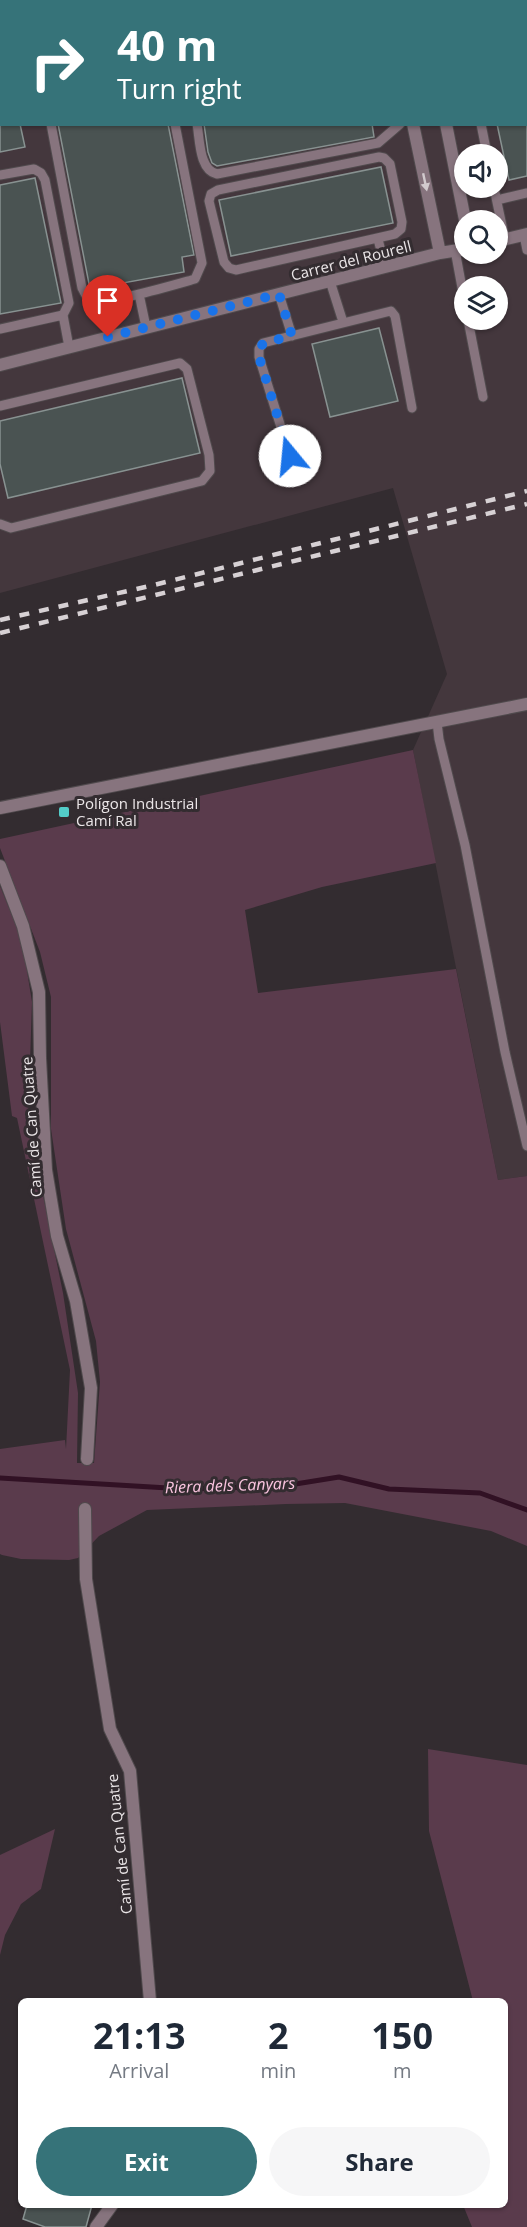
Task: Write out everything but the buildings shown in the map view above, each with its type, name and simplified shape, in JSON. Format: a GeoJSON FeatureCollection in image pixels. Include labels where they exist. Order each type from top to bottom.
{"type":"FeatureCollection","features":[{"type":"Feature","properties":{"kind":"street"},"geometry":{"type":"LineString","coordinates":[[414,126],[440,253]]}},
{"type":"Feature","properties":{"kind":"street"},"geometry":{"type":"LineString","coordinates":[[446,126],[463,210]]}},
{"type":"Feature","properties":{"kind":"street"},"geometry":{"type":"LineString","coordinates":[[508,239],[525,235]]}},
{"type":"Feature","properties":{"kind":"street","name":"Carrer del Rourell"},"geometry":{"type":"LineString","coordinates":[[0,364],[454,251]]}},
{"type":"Feature","properties":{"kind":"street"},"geometry":{"type":"LineString","coordinates":[[0,808],[527,704]]}},
{"type":"Feature","properties":{"kind":"street","name":"Camí de Can Quatre"},"geometry":{"type":"LineString","coordinates":[[0,867],[23,926],[39,992],[45,1170],[57,1236],[76,1301],[91,1388],[87,1459]]}},
{"type":"Feature","properties":{"kind":"street","name":"Camí de Can Quatre"},"geometry":{"type":"LineString","coordinates":[[85,1509],[86,1579],[110,1729],[130,1771],[150,1998]]}},
{"type":"Feature","properties":{"kind":"street"},"geometry":{"type":"LineString","coordinates":[[96,2227],[109,2208]]}},
{"type":"Feature","properties":{"kind":"lane"},"geometry":{"type":"LineString","coordinates":[[51,126],[82,288],[92,301],[139,294],[195,279],[202,263],[175,126]]}},
{"type":"Feature","properties":{"kind":"lane"},"geometry":{"type":"LineString","coordinates":[[197,126],[205,167],[217,174],[378,143],[398,126]]}},
{"type":"Feature","properties":{"kind":"lane"},"geometry":{"type":"LineString","coordinates":[[481,126],[485,144]]}},
{"type":"Feature","properties":{"kind":"lane"},"geometry":{"type":"LineString","coordinates":[[379,157],[384,158],[390,164],[402,222],[401,229],[394,234],[378,239],[236,270],[229,268],[224,262],[209,201],[211,194],[218,190],[379,157]]}},
{"type":"Feature","properties":{"kind":"lane"},"geometry":{"type":"LineString","coordinates":[[0,175],[34,169],[41,173],[45,180],[69,303],[63,315],[69,347]]}},
{"type":"Feature","properties":{"kind":"lane"},"geometry":{"type":"LineString","coordinates":[[498,210],[497,200],[527,193]]}},
{"type":"Feature","properties":{"kind":"lane"},"geometry":{"type":"LineString","coordinates":[[525,235],[527,250]]}},
{"type":"Feature","properties":{"kind":"lane"},"geometry":{"type":"LineString","coordinates":[[378,239],[385,267]]}},
{"type":"Feature","properties":{"kind":"lane"},"geometry":{"type":"LineString","coordinates":[[330,281],[343,322]]}},
{"type":"Feature","properties":{"kind":"lane"},"geometry":{"type":"LineString","coordinates":[[139,294],[146,327]]}},
{"type":"Feature","properties":{"kind":"lane"},"geometry":{"type":"LineString","coordinates":[[279,294],[292,336]]}},
{"type":"Feature","properties":{"kind":"lane"},"geometry":{"type":"LineString","coordinates":[[290,456],[259,357],[263,343],[391,311],[395,316],[412,408]]}},
{"type":"Feature","properties":{"kind":"lane"},"geometry":{"type":"LineString","coordinates":[[0,329],[63,315]]}},
{"type":"Feature","properties":{"kind":"lane"},"geometry":{"type":"LineString","coordinates":[[470,330],[483,397]]}},
{"type":"Feature","properties":{"kind":"lane"},"geometry":{"type":"LineString","coordinates":[[0,406],[180,363],[187,369],[209,455],[210,471],[202,481],[11,528],[0,524]]}},
{"type":"Feature","properties":{"kind":"lane"},"geometry":{"type":"LineString","coordinates":[[437,722],[439,739],[465,844],[505,1052],[527,1146]]}},
{"type":"Feature","properties":{"kind":"shaded area"},"geometry":{"type":"Polygon","coordinates":[[[0,126],[527,126],[527,1176],[498,1180],[413,750],[447,674],[393,488],[0,593],[0,126]]]}},
{"type":"Feature","properties":{"kind":"shaded area"},"geometry":{"type":"Polygon","coordinates":[[[413,750],[436,863],[322,887],[245,910],[258,993],[456,969],[498,1180],[527,1176],[527,1546],[491,1531],[345,1503],[147,1510],[99,1536],[78,1558],[69,1560],[21,1559],[0,1554],[0,1449],[65,1440],[66,1449],[70,1370],[17,1118],[12,1116],[0,1022],[0,886],[22,940],[32,1002],[28,1122],[63,1293],[78,1393],[77,1463],[94,1463],[100,1382],[96,1341],[66,1229],[51,1129],[51,997],[40,952],[0,848],[0,839],[413,750]]]}},
{"type":"Feature","properties":{"kind":"shaded area"},"geometry":{"type":"Polygon","coordinates":[[[428,1749],[527,1765],[527,2227],[472,2227],[464,2208],[508,2208],[508,1998],[472,1998],[429,1831],[428,1749]]]}},
{"type":"Feature","properties":{"kind":"shaded area"},"geometry":{"type":"Polygon","coordinates":[[[55,1829],[41,1889],[21,1904],[5,1935],[0,1955],[0,1855],[55,1829]]]}},
{"type":"Feature","properties":{"kind":"waterway","name":"Riera dels Canyars"},"geometry":{"type":"LineString","coordinates":[[0,1478],[185,1489],[283,1486],[339,1477],[389,1489],[480,1493],[527,1510]]}},
{"type":"Feature","properties":{"kind":"railway"},"geometry":{"type":"LineString","coordinates":[[0,620],[154,585],[527,491]]}},
{"type":"Feature","properties":{"kind":"railway"},"geometry":{"type":"LineString","coordinates":[[0,633],[527,504]]}},
{"type":"Feature","properties":{"kind":"place","name":"Polígon Industrial Camí Ral"},"geometry":{"type":"Point","coordinates":[64,812]}},
{"type":"Feature","properties":{"kind":"route"},"geometry":{"type":"LineString","coordinates":[[108,337],[279,294],[292,336],[263,343],[259,357],[290,456]]}}]}
